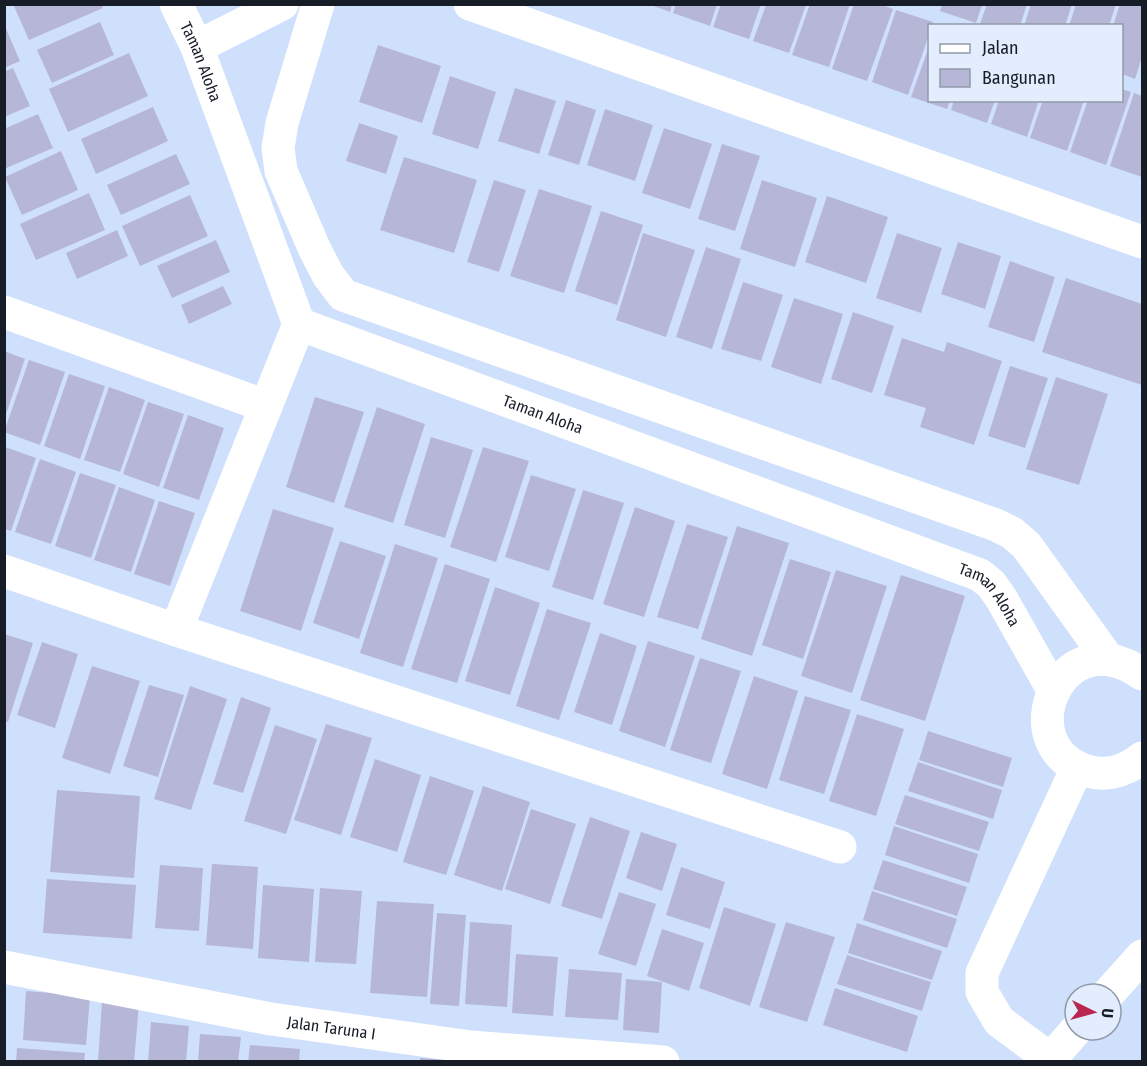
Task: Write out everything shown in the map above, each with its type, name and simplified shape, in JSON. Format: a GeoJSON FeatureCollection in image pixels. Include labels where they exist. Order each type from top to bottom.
{"type":"FeatureCollection","features":[{"type":"Feature","properties":{"kind":"street","name":"Taman Aloha"},"geometry":{"type":"LineString","coordinates":[[176,4],[197,47],[299,324],[980,575],[991,584],[1001,598],[1053,690]]}},
{"type":"Feature","properties":{"kind":"street"},"geometry":{"type":"LineString","coordinates":[[197,47],[282,4]]}},
{"type":"Feature","properties":{"kind":"street"},"geometry":{"type":"LineString","coordinates":[[318,4],[282,123],[278,148],[281,171],[315,250],[343,296],[996,525],[1026,545],[1108,659]]}},
{"type":"Feature","properties":{"kind":"street"},"geometry":{"type":"LineString","coordinates":[[470,4],[1143,242]]}},
{"type":"Feature","properties":{"kind":"street"},"geometry":{"type":"LineString","coordinates":[[8,307],[266,406]]}},
{"type":"Feature","properties":{"kind":"street"},"geometry":{"type":"LineString","coordinates":[[176,630],[299,324]]}},
{"type":"Feature","properties":{"kind":"street"},"geometry":{"type":"LineString","coordinates":[[4,571],[176,630],[840,847]]}},
{"type":"Feature","properties":{"kind":"street"},"geometry":{"type":"LineString","coordinates":[[1138,773],[1094,773],[1077,768],[1063,757],[1053,742],[1047,725],[1048,707],[1053,690],[1066,673],[1086,662],[1108,659],[1127,664],[1143,674]]}},
{"type":"Feature","properties":{"kind":"street"},"geometry":{"type":"LineString","coordinates":[[1065,1042],[1049,1060],[999,1021],[982,992],[982,973],[1077,768]]}},
{"type":"Feature","properties":{"kind":"street"},"geometry":{"type":"LineString","coordinates":[[1119,982],[1143,956]]}},
{"type":"Feature","properties":{"kind":"street","name":"Jalan Taruna I"},"geometry":{"type":"LineString","coordinates":[[4,967],[271,1019],[471,1047],[663,1062]]}},
{"type":"Feature","properties":{"kind":"building"},"geometry":{"type":"Polygon","coordinates":[[[13,4],[101,4],[103,8],[29,40],[13,4]]]}},
{"type":"Feature","properties":{"kind":"building"},"geometry":{"type":"Polygon","coordinates":[[[648,4],[672,4],[670,12],[648,4]]]}},
{"type":"Feature","properties":{"kind":"building"},"geometry":{"type":"Polygon","coordinates":[[[676,4],[717,4],[710,26],[673,13],[676,4]]]}},
{"type":"Feature","properties":{"kind":"building"},"geometry":{"type":"Polygon","coordinates":[[[721,4],[761,4],[749,39],[713,27],[721,4]]]}},
{"type":"Feature","properties":{"kind":"building"},"geometry":{"type":"Polygon","coordinates":[[[810,4],[850,4],[829,67],[792,55],[810,4]]]}},
{"type":"Feature","properties":{"kind":"building"},"geometry":{"type":"Polygon","coordinates":[[[854,4],[880,4],[893,9],[867,81],[832,69],[854,4]]]}},
{"type":"Feature","properties":{"kind":"building"},"geometry":{"type":"Polygon","coordinates":[[[987,4],[1027,4],[1021,24],[980,24],[987,4]]]}},
{"type":"Feature","properties":{"kind":"building"},"geometry":{"type":"Polygon","coordinates":[[[1031,4],[1072,4],[1066,24],[1025,24],[1031,4]]]}},
{"type":"Feature","properties":{"kind":"building"},"geometry":{"type":"Polygon","coordinates":[[[1076,4],[1116,4],[1110,24],[1070,24],[1076,4]]]}},
{"type":"Feature","properties":{"kind":"building"},"geometry":{"type":"Polygon","coordinates":[[[1120,4],[1142,4],[1142,57],[1135,79],[1123,74],[1123,24],[1114,24],[1120,4]]]}},
{"type":"Feature","properties":{"kind":"building"},"geometry":{"type":"Polygon","coordinates":[[[766,5],[806,5],[789,53],[753,41],[766,5]]]}},
{"type":"Feature","properties":{"kind":"building"},"geometry":{"type":"Polygon","coordinates":[[[942,5],[982,5],[976,23],[940,11],[942,5]]]}},
{"type":"Feature","properties":{"kind":"building"},"geometry":{"type":"Polygon","coordinates":[[[896,10],[933,22],[928,24],[928,38],[908,95],[872,82],[896,10]]]}},
{"type":"Feature","properties":{"kind":"building"},"geometry":{"type":"Polygon","coordinates":[[[100,22],[114,55],[52,83],[37,50],[100,22]]]}},
{"type":"Feature","properties":{"kind":"building"},"geometry":{"type":"Polygon","coordinates":[[[4,24],[20,61],[4,68],[4,24]]]}},
{"type":"Feature","properties":{"kind":"building"},"geometry":{"type":"Polygon","coordinates":[[[378,45],[441,66],[422,123],[359,102],[378,45]]]}},
{"type":"Feature","properties":{"kind":"building"},"geometry":{"type":"Polygon","coordinates":[[[928,50],[928,102],[949,102],[947,109],[911,97],[928,50]]]}},
{"type":"Feature","properties":{"kind":"building"},"geometry":{"type":"Polygon","coordinates":[[[129,53],[148,96],[68,132],[49,89],[129,53]]]}},
{"type":"Feature","properties":{"kind":"building"},"geometry":{"type":"Polygon","coordinates":[[[13,68],[30,106],[4,117],[4,72],[13,68]]]}},
{"type":"Feature","properties":{"kind":"building"},"geometry":{"type":"Polygon","coordinates":[[[450,76],[496,92],[478,149],[432,134],[450,76]]]}},
{"type":"Feature","properties":{"kind":"building"},"geometry":{"type":"Polygon","coordinates":[[[515,88],[556,101],[539,154],[498,141],[515,88]]]}},
{"type":"Feature","properties":{"kind":"building"},"geometry":{"type":"Polygon","coordinates":[[[1123,89],[1131,92],[1106,165],[1070,152],[1087,102],[1123,102],[1123,89]]]}},
{"type":"Feature","properties":{"kind":"building"},"geometry":{"type":"Polygon","coordinates":[[[1134,93],[1142,96],[1142,177],[1110,166],[1134,93]]]}},
{"type":"Feature","properties":{"kind":"building"},"geometry":{"type":"Polygon","coordinates":[[[566,100],[596,110],[579,165],[548,155],[566,100]]]}},
{"type":"Feature","properties":{"kind":"building"},"geometry":{"type":"Polygon","coordinates":[[[953,102],[994,102],[987,123],[951,110],[953,102]]]}},
{"type":"Feature","properties":{"kind":"building"},"geometry":{"type":"Polygon","coordinates":[[[998,102],[1038,102],[1027,137],[991,124],[998,102]]]}},
{"type":"Feature","properties":{"kind":"building"},"geometry":{"type":"Polygon","coordinates":[[[1042,102],[1083,102],[1067,151],[1030,138],[1042,102]]]}},
{"type":"Feature","properties":{"kind":"building"},"geometry":{"type":"Polygon","coordinates":[[[153,107],[168,141],[96,174],[81,139],[153,107]]]}},
{"type":"Feature","properties":{"kind":"building"},"geometry":{"type":"Polygon","coordinates":[[[605,109],[653,125],[635,181],[587,165],[605,109]]]}},
{"type":"Feature","properties":{"kind":"building"},"geometry":{"type":"Polygon","coordinates":[[[38,114],[53,148],[4,169],[4,129],[38,114]]]}},
{"type":"Feature","properties":{"kind":"building"},"geometry":{"type":"Polygon","coordinates":[[[359,123],[398,136],[386,174],[346,161],[359,123]]]}},
{"type":"Feature","properties":{"kind":"building"},"geometry":{"type":"Polygon","coordinates":[[[664,128],[712,144],[690,209],[642,193],[664,128]]]}},
{"type":"Feature","properties":{"kind":"building"},"geometry":{"type":"Polygon","coordinates":[[[722,144],[760,156],[735,231],[698,219],[722,144]]]}},
{"type":"Feature","properties":{"kind":"building"},"geometry":{"type":"Polygon","coordinates":[[[61,151],[78,190],[22,215],[5,177],[61,151]]]}},
{"type":"Feature","properties":{"kind":"building"},"geometry":{"type":"Polygon","coordinates":[[[176,154],[190,184],[121,215],[107,185],[176,154]]]}},
{"type":"Feature","properties":{"kind":"building"},"geometry":{"type":"Polygon","coordinates":[[[404,157],[477,180],[454,253],[380,230],[404,157]]]}},
{"type":"Feature","properties":{"kind":"building"},"geometry":{"type":"Polygon","coordinates":[[[494,180],[526,190],[499,272],[467,262],[494,180]]]}},
{"type":"Feature","properties":{"kind":"building"},"geometry":{"type":"Polygon","coordinates":[[[762,180],[817,198],[795,267],[740,249],[762,180]]]}},
{"type":"Feature","properties":{"kind":"building"},"geometry":{"type":"Polygon","coordinates":[[[539,189],[592,206],[564,293],[510,276],[539,189]]]}},
{"type":"Feature","properties":{"kind":"building"},"geometry":{"type":"Polygon","coordinates":[[[89,193],[105,230],[36,260],[20,224],[89,193]]]}},
{"type":"Feature","properties":{"kind":"building"},"geometry":{"type":"Polygon","coordinates":[[[190,195],[208,236],[140,266],[122,226],[190,195]]]}},
{"type":"Feature","properties":{"kind":"building"},"geometry":{"type":"Polygon","coordinates":[[[827,196],[888,217],[866,283],[805,262],[827,196]]]}},
{"type":"Feature","properties":{"kind":"building"},"geometry":{"type":"Polygon","coordinates":[[[601,211],[643,225],[617,305],[575,291],[601,211]]]}},
{"type":"Feature","properties":{"kind":"building"},"geometry":{"type":"Polygon","coordinates":[[[117,230],[128,256],[77,279],[66,253],[117,230]]]}},
{"type":"Feature","properties":{"kind":"building"},"geometry":{"type":"Polygon","coordinates":[[[643,233],[695,250],[666,337],[616,320],[643,233]]]}},
{"type":"Feature","properties":{"kind":"building"},"geometry":{"type":"Polygon","coordinates":[[[897,233],[942,248],[921,313],[876,298],[897,233]]]}},
{"type":"Feature","properties":{"kind":"building"},"geometry":{"type":"Polygon","coordinates":[[[216,240],[230,272],[172,298],[157,266],[216,240]]]}},
{"type":"Feature","properties":{"kind":"building"},"geometry":{"type":"Polygon","coordinates":[[[958,242],[1001,256],[985,309],[941,294],[958,242]]]}},
{"type":"Feature","properties":{"kind":"building"},"geometry":{"type":"Polygon","coordinates":[[[706,247],[741,259],[712,349],[676,337],[706,247]]]}},
{"type":"Feature","properties":{"kind":"building"},"geometry":{"type":"Polygon","coordinates":[[[1010,261],[1055,277],[1034,342],[988,327],[1010,261]]]}},
{"type":"Feature","properties":{"kind":"building"},"geometry":{"type":"Polygon","coordinates":[[[1066,278],[1142,304],[1142,385],[1042,352],[1066,278]]]}},
{"type":"Feature","properties":{"kind":"building"},"geometry":{"type":"Polygon","coordinates":[[[743,282],[783,295],[761,361],[721,349],[743,282]]]}},
{"type":"Feature","properties":{"kind":"building"},"geometry":{"type":"Polygon","coordinates":[[[223,286],[232,304],[189,324],[181,305],[223,286]]]}},
{"type":"Feature","properties":{"kind":"building"},"geometry":{"type":"Polygon","coordinates":[[[794,298],[843,314],[821,384],[771,367],[794,298]]]}},
{"type":"Feature","properties":{"kind":"building"},"geometry":{"type":"Polygon","coordinates":[[[853,312],[894,326],[872,393],[831,379],[853,312]]]}},
{"type":"Feature","properties":{"kind":"building"},"geometry":{"type":"Polygon","coordinates":[[[902,338],[944,352],[947,342],[1002,361],[974,445],[920,427],[926,408],[884,395],[902,338]]]}},
{"type":"Feature","properties":{"kind":"building"},"geometry":{"type":"Polygon","coordinates":[[[4,351],[25,359],[5,417],[4,417],[4,351]]]}},
{"type":"Feature","properties":{"kind":"building"},"geometry":{"type":"Polygon","coordinates":[[[29,360],[65,372],[40,445],[4,432],[29,360]]]}},
{"type":"Feature","properties":{"kind":"building"},"geometry":{"type":"Polygon","coordinates":[[[1010,366],[1048,378],[1025,448],[988,436],[1010,366]]]}},
{"type":"Feature","properties":{"kind":"building"},"geometry":{"type":"Polygon","coordinates":[[[69,374],[105,386],[80,459],[44,446],[69,374]]]}},
{"type":"Feature","properties":{"kind":"building"},"geometry":{"type":"Polygon","coordinates":[[[1056,377],[1108,394],[1079,485],[1026,469],[1056,377]]]}},
{"type":"Feature","properties":{"kind":"building"},"geometry":{"type":"Polygon","coordinates":[[[109,387],[145,400],[120,472],[84,460],[109,387]]]}},
{"type":"Feature","properties":{"kind":"building"},"geometry":{"type":"Polygon","coordinates":[[[315,397],[364,412],[334,503],[286,487],[315,397]]]}},
{"type":"Feature","properties":{"kind":"building"},"geometry":{"type":"Polygon","coordinates":[[[148,402],[184,414],[159,487],[123,474],[148,402]]]}},
{"type":"Feature","properties":{"kind":"building"},"geometry":{"type":"Polygon","coordinates":[[[377,407],[425,424],[393,523],[344,507],[377,407]]]}},
{"type":"Feature","properties":{"kind":"building"},"geometry":{"type":"Polygon","coordinates":[[[188,415],[224,428],[199,500],[163,488],[188,415]]]}},
{"type":"Feature","properties":{"kind":"building"},"geometry":{"type":"Polygon","coordinates":[[[431,437],[473,450],[445,538],[404,525],[431,437]]]}},
{"type":"Feature","properties":{"kind":"building"},"geometry":{"type":"Polygon","coordinates":[[[5,447],[36,458],[11,531],[5,529],[5,447]]]}},
{"type":"Feature","properties":{"kind":"building"},"geometry":{"type":"Polygon","coordinates":[[[483,447],[529,461],[496,562],[450,547],[483,447]]]}},
{"type":"Feature","properties":{"kind":"building"},"geometry":{"type":"Polygon","coordinates":[[[40,459],[76,472],[51,544],[15,532],[40,459]]]}},
{"type":"Feature","properties":{"kind":"building"},"geometry":{"type":"Polygon","coordinates":[[[80,473],[116,485],[91,558],[55,546],[80,473]]]}},
{"type":"Feature","properties":{"kind":"building"},"geometry":{"type":"Polygon","coordinates":[[[531,475],[576,489],[549,571],[505,557],[531,475]]]}},
{"type":"Feature","properties":{"kind":"building"},"geometry":{"type":"Polygon","coordinates":[[[119,487],[155,500],[131,572],[94,560],[119,487]]]}},
{"type":"Feature","properties":{"kind":"building"},"geometry":{"type":"Polygon","coordinates":[[[583,490],[624,503],[593,600],[552,587],[583,490]]]}},
{"type":"Feature","properties":{"kind":"building"},"geometry":{"type":"Polygon","coordinates":[[[159,501],[195,513],[170,586],[134,574],[159,501]]]}},
{"type":"Feature","properties":{"kind":"building"},"geometry":{"type":"Polygon","coordinates":[[[635,507],[675,521],[644,617],[603,604],[635,507]]]}},
{"type":"Feature","properties":{"kind":"building"},"geometry":{"type":"Polygon","coordinates":[[[273,509],[334,528],[301,631],[240,611],[273,509]]]}},
{"type":"Feature","properties":{"kind":"building"},"geometry":{"type":"Polygon","coordinates":[[[687,524],[728,537],[698,629],[657,617],[687,524]]]}},
{"type":"Feature","properties":{"kind":"building"},"geometry":{"type":"Polygon","coordinates":[[[737,526],[789,543],[752,656],[701,639],[737,526]]]}},
{"type":"Feature","properties":{"kind":"building"},"geometry":{"type":"Polygon","coordinates":[[[340,541],[386,556],[359,639],[313,623],[340,541]]]}},
{"type":"Feature","properties":{"kind":"building"},"geometry":{"type":"Polygon","coordinates":[[[395,544],[438,558],[403,667],[360,653],[395,544]]]}},
{"type":"Feature","properties":{"kind":"building"},"geometry":{"type":"Polygon","coordinates":[[[790,559],[831,572],[803,659],[762,645],[790,559]]]}},
{"type":"Feature","properties":{"kind":"building"},"geometry":{"type":"Polygon","coordinates":[[[445,564],[490,579],[457,683],[411,669],[445,564]]]}},
{"type":"Feature","properties":{"kind":"building"},"geometry":{"type":"Polygon","coordinates":[[[836,570],[887,586],[852,693],[801,676],[836,570]]]}},
{"type":"Feature","properties":{"kind":"building"},"geometry":{"type":"Polygon","coordinates":[[[901,575],[965,596],[925,721],[860,700],[901,575]]]}},
{"type":"Feature","properties":{"kind":"building"},"geometry":{"type":"Polygon","coordinates":[[[495,587],[540,603],[510,695],[465,681],[495,587]]]}},
{"type":"Feature","properties":{"kind":"building"},"geometry":{"type":"Polygon","coordinates":[[[547,609],[591,623],[559,720],[516,706],[547,609]]]}},
{"type":"Feature","properties":{"kind":"building"},"geometry":{"type":"Polygon","coordinates":[[[600,633],[637,646],[612,725],[574,712],[600,633]]]}},
{"type":"Feature","properties":{"kind":"building"},"geometry":{"type":"Polygon","coordinates":[[[4,634],[33,643],[8,722],[4,721],[4,634]]]}},
{"type":"Feature","properties":{"kind":"building"},"geometry":{"type":"Polygon","coordinates":[[[648,641],[695,656],[665,747],[619,731],[648,641]]]}},
{"type":"Feature","properties":{"kind":"building"},"geometry":{"type":"Polygon","coordinates":[[[42,642],[78,654],[55,728],[17,715],[42,642]]]}},
{"type":"Feature","properties":{"kind":"building"},"geometry":{"type":"Polygon","coordinates":[[[700,658],[741,671],[711,763],[670,750],[700,658]]]}},
{"type":"Feature","properties":{"kind":"building"},"geometry":{"type":"Polygon","coordinates":[[[92,666],[140,681],[110,774],[62,758],[92,666]]]}},
{"type":"Feature","properties":{"kind":"building"},"geometry":{"type":"Polygon","coordinates":[[[754,676],[798,691],[767,789],[722,774],[754,676]]]}},
{"type":"Feature","properties":{"kind":"building"},"geometry":{"type":"Polygon","coordinates":[[[149,685],[184,695],[158,777],[123,766],[149,685]]]}},
{"type":"Feature","properties":{"kind":"building"},"geometry":{"type":"Polygon","coordinates":[[[190,686],[227,699],[191,810],[154,799],[190,686]]]}},
{"type":"Feature","properties":{"kind":"building"},"geometry":{"type":"Polygon","coordinates":[[[805,696],[851,710],[824,794],[779,780],[805,696]]]}},
{"type":"Feature","properties":{"kind":"building"},"geometry":{"type":"Polygon","coordinates":[[[241,697],[271,708],[243,793],[213,784],[241,697]]]}},
{"type":"Feature","properties":{"kind":"building"},"geometry":{"type":"Polygon","coordinates":[[[857,714],[904,729],[876,816],[829,801],[857,714]]]}},
{"type":"Feature","properties":{"kind":"building"},"geometry":{"type":"Polygon","coordinates":[[[326,724],[372,738],[341,835],[294,820],[326,724]]]}},
{"type":"Feature","properties":{"kind":"building"},"geometry":{"type":"Polygon","coordinates":[[[275,725],[317,739],[286,834],[244,821],[275,725]]]}},
{"type":"Feature","properties":{"kind":"building"},"geometry":{"type":"Polygon","coordinates":[[[928,731],[1012,758],[1003,787],[919,760],[928,731]]]}},
{"type":"Feature","properties":{"kind":"building"},"geometry":{"type":"Polygon","coordinates":[[[375,759],[421,775],[397,852],[350,837],[375,759]]]}},
{"type":"Feature","properties":{"kind":"building"},"geometry":{"type":"Polygon","coordinates":[[[918,762],[1002,790],[993,819],[908,791],[918,762]]]}},
{"type":"Feature","properties":{"kind":"building"},"geometry":{"type":"Polygon","coordinates":[[[430,776],[474,791],[446,875],[403,862],[430,776]]]}},
{"type":"Feature","properties":{"kind":"building"},"geometry":{"type":"Polygon","coordinates":[[[483,786],[530,802],[502,891],[454,875],[483,786]]]}},
{"type":"Feature","properties":{"kind":"building"},"geometry":{"type":"Polygon","coordinates":[[[57,790],[140,796],[134,878],[50,872],[57,790]]]}},
{"type":"Feature","properties":{"kind":"building"},"geometry":{"type":"Polygon","coordinates":[[[905,795],[989,822],[979,851],[895,824],[905,795]]]}},
{"type":"Feature","properties":{"kind":"building"},"geometry":{"type":"Polygon","coordinates":[[[531,809],[576,824],[550,904],[505,889],[531,809]]]}},
{"type":"Feature","properties":{"kind":"building"},"geometry":{"type":"Polygon","coordinates":[[[590,817],[630,831],[602,919],[561,906],[590,817]]]}},
{"type":"Feature","properties":{"kind":"building"},"geometry":{"type":"Polygon","coordinates":[[[894,826],[978,854],[969,883],[885,855],[894,826]]]}},
{"type":"Feature","properties":{"kind":"building"},"geometry":{"type":"Polygon","coordinates":[[[641,832],[677,844],[662,891],[626,878],[641,832]]]}},
{"type":"Feature","properties":{"kind":"building"},"geometry":{"type":"Polygon","coordinates":[[[883,860],[967,887],[957,916],[873,889],[883,860]]]}},
{"type":"Feature","properties":{"kind":"building"},"geometry":{"type":"Polygon","coordinates":[[[212,864],[258,867],[253,949],[206,945],[212,864]]]}},
{"type":"Feature","properties":{"kind":"building"},"geometry":{"type":"Polygon","coordinates":[[[160,865],[203,868],[199,931],[155,928],[160,865]]]}},
{"type":"Feature","properties":{"kind":"building"},"geometry":{"type":"Polygon","coordinates":[[[681,867],[725,882],[710,929],[666,915],[681,867]]]}},
{"type":"Feature","properties":{"kind":"building"},"geometry":{"type":"Polygon","coordinates":[[[47,879],[136,885],[132,939],[43,933],[47,879]]]}},
{"type":"Feature","properties":{"kind":"building"},"geometry":{"type":"Polygon","coordinates":[[[263,885],[314,889],[309,962],[258,958],[263,885]]]}},
{"type":"Feature","properties":{"kind":"building"},"geometry":{"type":"Polygon","coordinates":[[[320,888],[362,891],[356,964],[315,962],[320,888]]]}},
{"type":"Feature","properties":{"kind":"building"},"geometry":{"type":"Polygon","coordinates":[[[872,891],[957,919],[947,948],[863,920],[872,891]]]}},
{"type":"Feature","properties":{"kind":"building"},"geometry":{"type":"Polygon","coordinates":[[[619,892],[656,904],[636,966],[598,954],[619,892]]]}},
{"type":"Feature","properties":{"kind":"building"},"geometry":{"type":"Polygon","coordinates":[[[377,901],[434,904],[427,997],[370,993],[377,901]]]}},
{"type":"Feature","properties":{"kind":"building"},"geometry":{"type":"Polygon","coordinates":[[[724,907],[776,924],[750,1006],[699,988],[724,907]]]}},
{"type":"Feature","properties":{"kind":"building"},"geometry":{"type":"Polygon","coordinates":[[[437,913],[466,915],[459,1006],[430,1004],[437,913]]]}},
{"type":"Feature","properties":{"kind":"building"},"geometry":{"type":"Polygon","coordinates":[[[470,922],[512,925],[507,1007],[465,1004],[470,922]]]}},
{"type":"Feature","properties":{"kind":"building"},"geometry":{"type":"Polygon","coordinates":[[[786,922],[835,937],[807,1022],[759,1007],[786,922]]]}},
{"type":"Feature","properties":{"kind":"building"},"geometry":{"type":"Polygon","coordinates":[[[857,923],[942,951],[932,980],[848,953],[857,923]]]}},
{"type":"Feature","properties":{"kind":"building"},"geometry":{"type":"Polygon","coordinates":[[[662,929],[704,943],[689,991],[647,976],[662,929]]]}},
{"type":"Feature","properties":{"kind":"building"},"geometry":{"type":"Polygon","coordinates":[[[516,954],[558,957],[553,1016],[512,1013],[516,954]]]}},
{"type":"Feature","properties":{"kind":"building"},"geometry":{"type":"Polygon","coordinates":[[[847,955],[931,982],[922,1011],[837,984],[847,955]]]}},
{"type":"Feature","properties":{"kind":"building"},"geometry":{"type":"Polygon","coordinates":[[[569,969],[622,973],[618,1020],[565,1017],[569,969]]]}},
{"type":"Feature","properties":{"kind":"building"},"geometry":{"type":"Polygon","coordinates":[[[626,979],[662,982],[659,1033],[623,1030],[626,979]]]}},
{"type":"Feature","properties":{"kind":"building"},"geometry":{"type":"Polygon","coordinates":[[[835,988],[918,1016],[907,1052],[823,1025],[835,988]]]}},
{"type":"Feature","properties":{"kind":"building"},"geometry":{"type":"Polygon","coordinates":[[[26,991],[90,996],[86,1045],[23,1040],[26,991]]]}},
{"type":"Feature","properties":{"kind":"building"},"geometry":{"type":"Polygon","coordinates":[[[102,1001],[139,1004],[134,1062],[98,1062],[102,1001]]]}},
{"type":"Feature","properties":{"kind":"building"},"geometry":{"type":"Polygon","coordinates":[[[151,1022],[189,1026],[186,1062],[148,1062],[151,1022]]]}},
{"type":"Feature","properties":{"kind":"building"},"geometry":{"type":"Polygon","coordinates":[[[200,1034],[241,1037],[238,1062],[198,1062],[200,1034]]]}},
{"type":"Feature","properties":{"kind":"building"},"geometry":{"type":"Polygon","coordinates":[[[250,1045],[300,1049],[299,1062],[248,1062],[250,1045]]]}},
{"type":"Feature","properties":{"kind":"building"},"geometry":{"type":"Polygon","coordinates":[[[17,1048],[85,1053],[84,1062],[16,1062],[17,1048]]]}},
{"type":"Feature","properties":{"kind":"building"},"geometry":{"type":"Polygon","coordinates":[[[420,1058],[447,1060],[447,1062],[420,1062],[420,1058]]]}}]}
